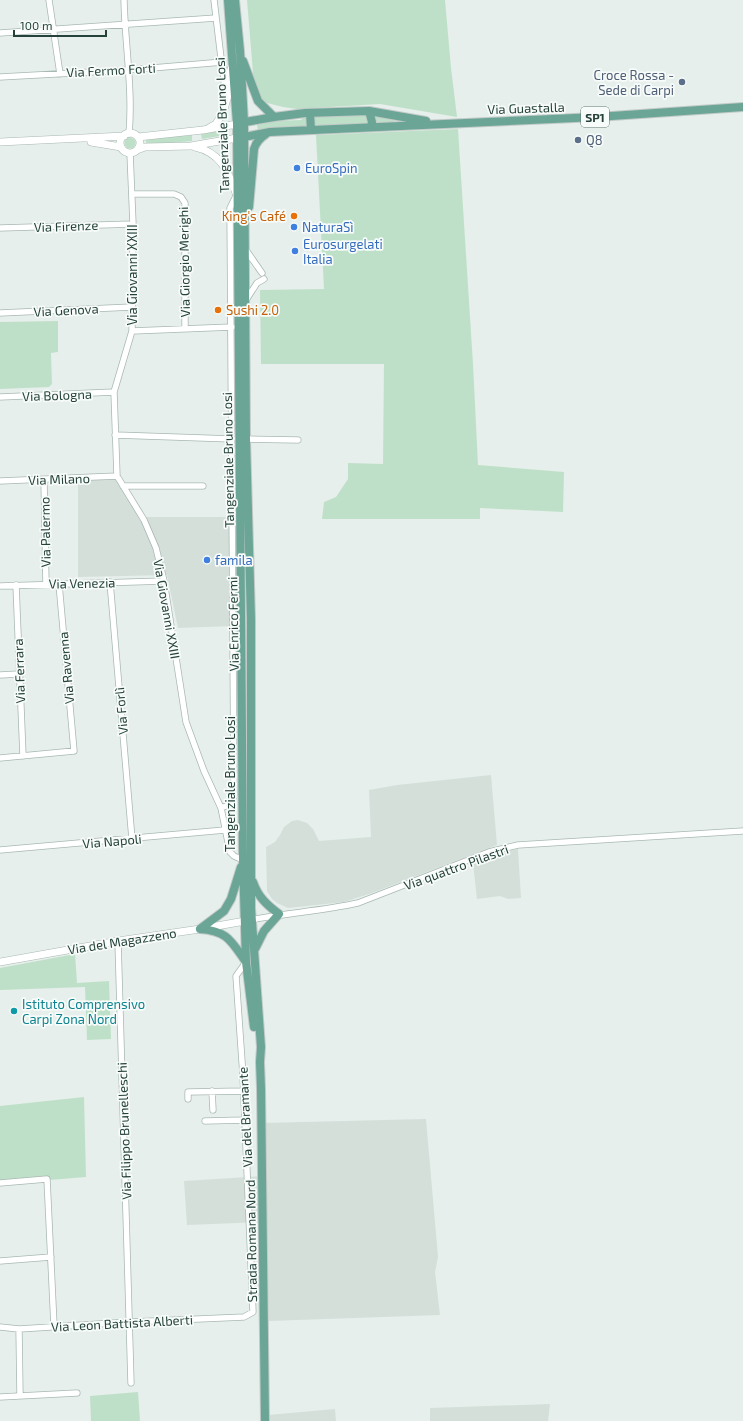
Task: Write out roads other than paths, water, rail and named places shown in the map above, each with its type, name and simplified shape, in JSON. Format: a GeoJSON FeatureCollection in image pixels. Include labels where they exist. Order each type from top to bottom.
{"type":"FeatureCollection","features":[{"type":"Feature","properties":{"kind":"main road","name":"Tangenziale Bruno Losi"},"geometry":{"type":"LineString","coordinates":[[228,0],[233,64],[240,123]]}},
{"type":"Feature","properties":{"kind":"main road","name":"Tangenziale Bruno Losi"},"geometry":{"type":"LineString","coordinates":[[235,0],[240,51],[240,138],[237,194],[239,439],[243,860],[248,920]]}},
{"type":"Feature","properties":{"kind":"main road"},"geometry":{"type":"LineString","coordinates":[[240,51],[258,101],[274,117]]}},
{"type":"Feature","properties":{"kind":"main road","name":"Via Guastalla"},"geometry":{"type":"LineString","coordinates":[[240,138],[270,132],[613,116],[743,107]]}},
{"type":"Feature","properties":{"kind":"main road"},"geometry":{"type":"LineString","coordinates":[[369,111],[372,122],[371,127]]}},
{"type":"Feature","properties":{"kind":"main road","name":"Via Guastalla"},"geometry":{"type":"LineString","coordinates":[[240,123],[310,113],[369,111],[412,119],[453,123]]}},
{"type":"Feature","properties":{"kind":"main road"},"geometry":{"type":"LineString","coordinates":[[310,113],[311,130]]}},
{"type":"Feature","properties":{"kind":"main road"},"geometry":{"type":"LineString","coordinates":[[245,224],[250,203],[254,150],[260,138],[270,132]]}},
{"type":"Feature","properties":{"kind":"main road","name":"Tangenziale Bruno Losi"},"geometry":{"type":"LineString","coordinates":[[240,138],[246,250],[246,300],[239,439],[251,619],[251,876],[248,920]]}},
{"type":"Feature","properties":{"kind":"main road"},"geometry":{"type":"LineString","coordinates":[[200,929],[224,911],[231,899],[243,860]]}},
{"type":"Feature","properties":{"kind":"main road"},"geometry":{"type":"LineString","coordinates":[[251,876],[255,890],[265,904],[278,914],[264,931],[258,941],[254,954]]}},
{"type":"Feature","properties":{"kind":"main road","name":"Strada Romana Nord"},"geometry":{"type":"LineString","coordinates":[[248,920],[254,954],[261,1047],[260,1062]]}},
{"type":"Feature","properties":{"kind":"main road","name":"Strada Romana Nord"},"geometry":{"type":"LineString","coordinates":[[248,920],[246,962],[260,1062],[261,1089],[265,1421]]}},
{"type":"Feature","properties":{"kind":"main road"},"geometry":{"type":"LineString","coordinates":[[200,929],[213,930],[223,934],[230,940],[246,962]]}},
{"type":"Feature","properties":{"kind":"street"},"geometry":{"type":"LineString","coordinates":[[49,0],[60,74]]}},
{"type":"Feature","properties":{"kind":"street"},"geometry":{"type":"LineString","coordinates":[[121,147],[121,141],[126,135],[128,70],[124,0]]}},
{"type":"Feature","properties":{"kind":"street"},"geometry":{"type":"LineString","coordinates":[[214,0],[221,58],[223,62],[226,107]]}},
{"type":"Feature","properties":{"kind":"street"},"geometry":{"type":"LineString","coordinates":[[0,33],[54,28],[125,25],[216,18]]}},
{"type":"Feature","properties":{"kind":"street","name":"Via Fermo Forti"},"geometry":{"type":"LineString","coordinates":[[0,77],[128,70],[223,62]]}},
{"type":"Feature","properties":{"kind":"street"},"geometry":{"type":"LineString","coordinates":[[203,130],[216,124],[221,118],[226,107],[228,77],[233,64]]}},
{"type":"Feature","properties":{"kind":"street","name":"Via Guastalla"},"geometry":{"type":"LineString","coordinates":[[138,137],[203,130],[240,123]]}},
{"type":"Feature","properties":{"kind":"street"},"geometry":{"type":"LineString","coordinates":[[0,142],[75,140],[134,134],[138,137],[140,145],[138,150],[130,153],[118,145],[75,140]]}},
{"type":"Feature","properties":{"kind":"street","name":"Via Guastalla"},"geometry":{"type":"LineString","coordinates":[[138,150],[145,147],[191,146],[240,138]]}},
{"type":"Feature","properties":{"kind":"street"},"geometry":{"type":"LineString","coordinates":[[191,146],[214,154],[221,161],[237,194]]}},
{"type":"Feature","properties":{"kind":"street","name":"Via Giovanni XXIII"},"geometry":{"type":"LineString","coordinates":[[130,153],[133,224],[132,331],[114,392],[117,476],[144,520],[156,548],[164,581],[186,722],[204,771],[221,808],[230,852],[234,856],[243,860]]}},
{"type":"Feature","properties":{"kind":"street","name":"Via Giorgio Merighi"},"geometry":{"type":"LineString","coordinates":[[132,194],[174,194],[181,197],[185,203],[185,329]]}},
{"type":"Feature","properties":{"kind":"street","name":"Via Enrico Fermi"},"geometry":{"type":"LineString","coordinates":[[221,808],[231,804],[234,795],[232,542],[239,439],[232,327],[230,208],[237,194]]}},
{"type":"Feature","properties":{"kind":"street","name":"Via Firenze"},"geometry":{"type":"LineString","coordinates":[[0,228],[133,224]]}},
{"type":"Feature","properties":{"kind":"street"},"geometry":{"type":"LineString","coordinates":[[246,250],[263,276],[246,300]]}},
{"type":"Feature","properties":{"kind":"street","name":"Via Genova"},"geometry":{"type":"LineString","coordinates":[[0,313],[132,307]]}},
{"type":"Feature","properties":{"kind":"street"},"geometry":{"type":"LineString","coordinates":[[132,331],[232,327]]}},
{"type":"Feature","properties":{"kind":"street","name":"Via Bologna"},"geometry":{"type":"LineString","coordinates":[[0,397],[114,392]]}},
{"type":"Feature","properties":{"kind":"street"},"geometry":{"type":"LineString","coordinates":[[115,435],[298,440]]}},
{"type":"Feature","properties":{"kind":"street","name":"Via Milano"},"geometry":{"type":"LineString","coordinates":[[0,481],[117,476]]}},
{"type":"Feature","properties":{"kind":"street","name":"Via Palermo"},"geometry":{"type":"LineString","coordinates":[[44,480],[46,584]]}},
{"type":"Feature","properties":{"kind":"street"},"geometry":{"type":"LineString","coordinates":[[123,486],[203,486]]}},
{"type":"Feature","properties":{"kind":"street","name":"Via Venezia"},"geometry":{"type":"LineString","coordinates":[[0,586],[164,581]]}},
{"type":"Feature","properties":{"kind":"street","name":"Via Forlì"},"geometry":{"type":"LineString","coordinates":[[110,582],[132,839]]}},
{"type":"Feature","properties":{"kind":"street","name":"Via Ravenna"},"geometry":{"type":"LineString","coordinates":[[23,756],[74,751],[59,584]]}},
{"type":"Feature","properties":{"kind":"street","name":"Via Ferrara"},"geometry":{"type":"LineString","coordinates":[[16,585],[23,756]]}},
{"type":"Feature","properties":{"kind":"street"},"geometry":{"type":"LineString","coordinates":[[0,675],[19,674]]}},
{"type":"Feature","properties":{"kind":"street"},"geometry":{"type":"LineString","coordinates":[[0,758],[23,756]]}},
{"type":"Feature","properties":{"kind":"street","name":"Via Napoli"},"geometry":{"type":"LineString","coordinates":[[0,850],[225,830]]}},
{"type":"Feature","properties":{"kind":"street","name":"Via quattro Pilastri"},"geometry":{"type":"LineString","coordinates":[[248,920],[278,914],[337,908],[358,903],[489,852],[518,845],[743,831]]}},
{"type":"Feature","properties":{"kind":"street","name":"Via del Magazzeno"},"geometry":{"type":"LineString","coordinates":[[0,962],[248,920]]}},
{"type":"Feature","properties":{"kind":"street","name":"Via Filippo Brunelleschi"},"geometry":{"type":"LineString","coordinates":[[118,941],[131,1383]]}},
{"type":"Feature","properties":{"kind":"street","name":"Via del Bramante"},"geometry":{"type":"LineString","coordinates":[[244,1317],[253,1312],[244,1091],[236,976],[246,962]]}},
{"type":"Feature","properties":{"kind":"street"},"geometry":{"type":"LineString","coordinates":[[212,1091],[213,1110]]}},
{"type":"Feature","properties":{"kind":"street"},"geometry":{"type":"LineString","coordinates":[[188,1099],[188,1092],[244,1091]]}},
{"type":"Feature","properties":{"kind":"street"},"geometry":{"type":"LineString","coordinates":[[205,1121],[245,1120]]}},
{"type":"Feature","properties":{"kind":"street"},"geometry":{"type":"LineString","coordinates":[[0,1183],[48,1179],[54,1326]]}},
{"type":"Feature","properties":{"kind":"street"},"geometry":{"type":"LineString","coordinates":[[0,1261],[51,1257]]}},
{"type":"Feature","properties":{"kind":"street","name":"Via Leon Battista Alberti"},"geometry":{"type":"LineString","coordinates":[[0,1327],[19,1329],[244,1317]]}},
{"type":"Feature","properties":{"kind":"street"},"geometry":{"type":"LineString","coordinates":[[19,1329],[20,1395]]}},
{"type":"Feature","properties":{"kind":"street"},"geometry":{"type":"LineString","coordinates":[[0,1397],[77,1393]]}},
{"type":"Feature","properties":{"kind":"place","name":"Croce Rossa - Sede di Carpi"},"geometry":{"type":"Point","coordinates":[682,82]}},
{"type":"Feature","properties":{"kind":"place","name":"Q8"},"geometry":{"type":"Point","coordinates":[578,140]}},
{"type":"Feature","properties":{"kind":"place","name":"EuroSpin"},"geometry":{"type":"Point","coordinates":[297,168]}},
{"type":"Feature","properties":{"kind":"place","name":"King's Café"},"geometry":{"type":"Point","coordinates":[294,216]}},
{"type":"Feature","properties":{"kind":"place","name":"NaturaSì"},"geometry":{"type":"Point","coordinates":[294,227]}},
{"type":"Feature","properties":{"kind":"place","name":"Eurosurgelati Italia"},"geometry":{"type":"Point","coordinates":[295,251]}},
{"type":"Feature","properties":{"kind":"place","name":"Sushi 2.0"},"geometry":{"type":"Point","coordinates":[218,310]}},
{"type":"Feature","properties":{"kind":"place","name":"famila"},"geometry":{"type":"Point","coordinates":[207,560]}},
{"type":"Feature","properties":{"kind":"place","name":"Istituto Comprensivo Carpi Zona Nord"},"geometry":{"type":"Point","coordinates":[14,1011]}}]}
